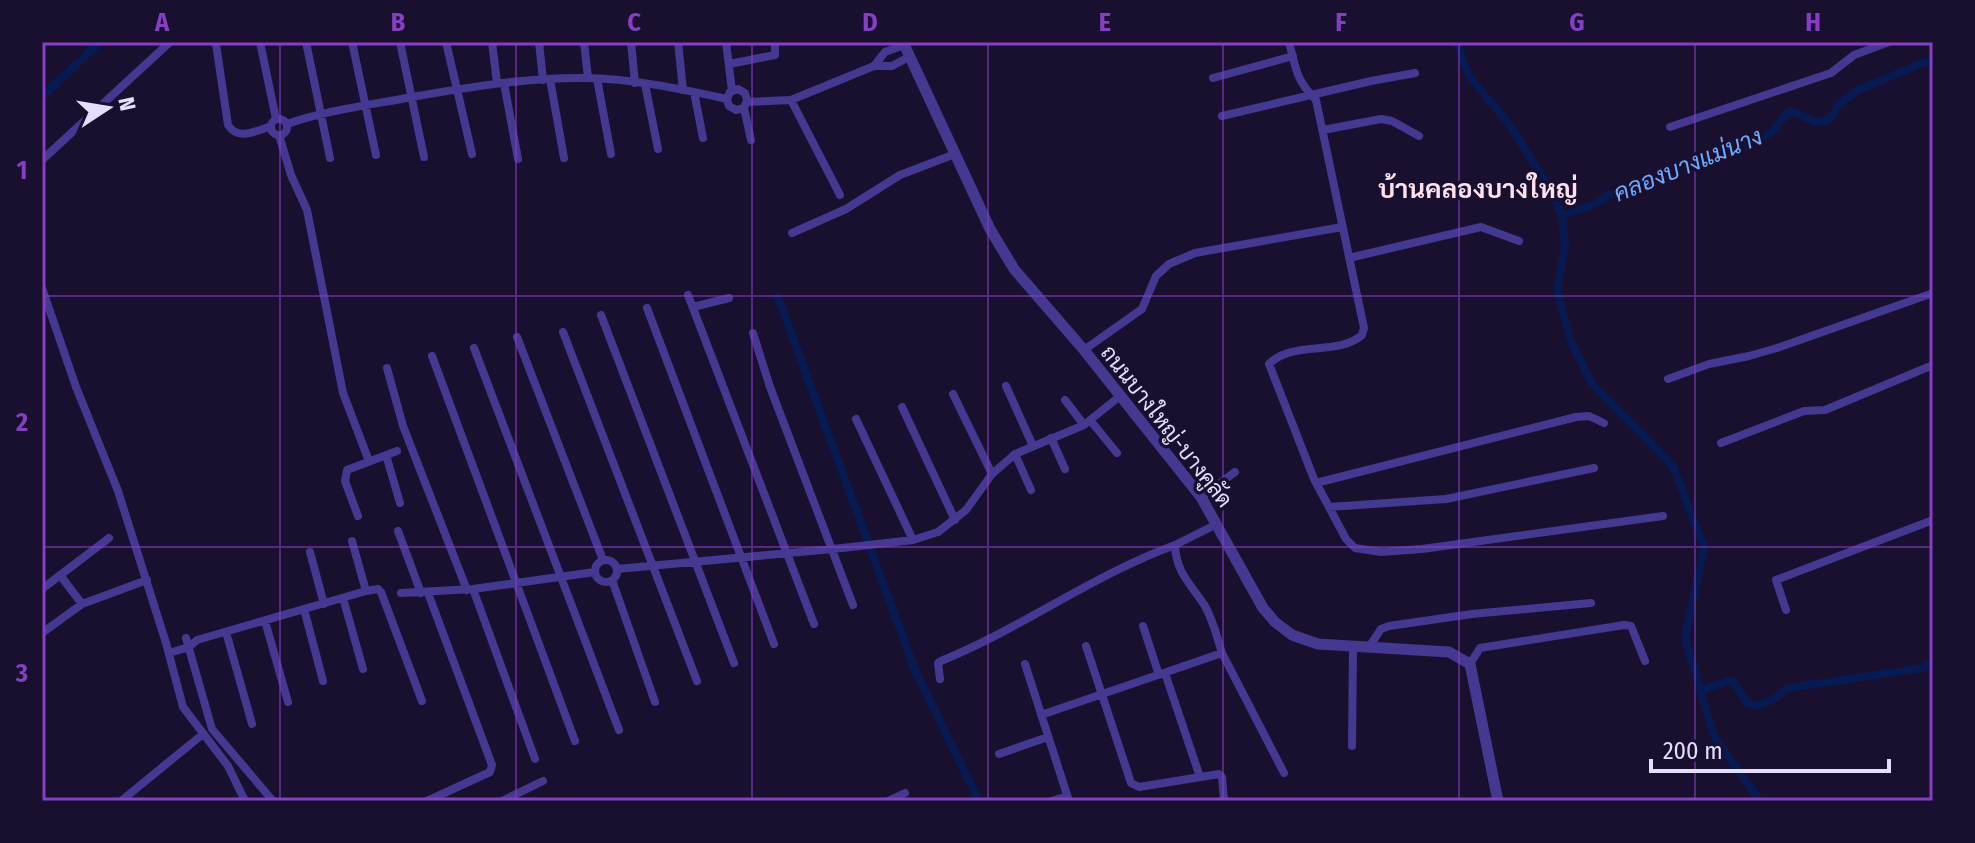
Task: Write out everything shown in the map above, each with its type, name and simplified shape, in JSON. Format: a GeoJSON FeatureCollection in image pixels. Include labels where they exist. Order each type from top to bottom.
{"type":"FeatureCollection","features":[{"type":"Feature","properties":{"kind":"street"},"geometry":{"type":"LineString","coordinates":[[42,160],[170,42]]}},
{"type":"Feature","properties":{"kind":"street"},"geometry":{"type":"LineString","coordinates":[[260,42],[273,132],[279,135],[291,175],[307,210],[343,393],[369,461]]}},
{"type":"Feature","properties":{"kind":"street"},"geometry":{"type":"LineString","coordinates":[[306,42],[330,158]]}},
{"type":"Feature","properties":{"kind":"street"},"geometry":{"type":"LineString","coordinates":[[352,42],[376,155]]}},
{"type":"Feature","properties":{"kind":"street"},"geometry":{"type":"LineString","coordinates":[[400,42],[424,157]]}},
{"type":"Feature","properties":{"kind":"street"},"geometry":{"type":"LineString","coordinates":[[446,42],[472,154]]}},
{"type":"Feature","properties":{"kind":"street"},"geometry":{"type":"LineString","coordinates":[[492,42],[518,159]]}},
{"type":"Feature","properties":{"kind":"street"},"geometry":{"type":"LineString","coordinates":[[539,42],[564,158]]}},
{"type":"Feature","properties":{"kind":"street"},"geometry":{"type":"LineString","coordinates":[[584,42],[611,154]]}},
{"type":"Feature","properties":{"kind":"street"},"geometry":{"type":"LineString","coordinates":[[631,42],[658,149]]}},
{"type":"Feature","properties":{"kind":"street"},"geometry":{"type":"LineString","coordinates":[[678,42],[683,90]]}},
{"type":"Feature","properties":{"kind":"street"},"geometry":{"type":"LineString","coordinates":[[726,42],[732,109],[791,100],[874,66],[892,66],[909,57]]}},
{"type":"Feature","properties":{"kind":"street"},"geometry":{"type":"LineString","coordinates":[[729,64],[775,55],[775,42]]}},
{"type":"Feature","properties":{"kind":"street"},"geometry":{"type":"LineString","coordinates":[[1289,42],[1299,81],[1316,100],[1364,328],[1362,335],[1354,341],[1312,348],[1275,359],[1269,364],[1316,483],[1346,539],[1355,548],[1381,552],[1663,516]]}},
{"type":"Feature","properties":{"kind":"street"},"geometry":{"type":"LineString","coordinates":[[1670,127],[1831,73],[1854,55],[1889,42]]}},
{"type":"Feature","properties":{"kind":"street"},"geometry":{"type":"LineString","coordinates":[[874,66],[885,52],[903,43]]}},
{"type":"Feature","properties":{"kind":"street","name":"ถนนบางใหญ่-บางคูลัด"},"geometry":{"type":"LineString","coordinates":[[903,43],[990,229],[1014,269],[1084,350],[1201,497],[1253,592],[1275,622],[1299,638],[1318,644],[1449,652],[1470,664]]}},
{"type":"Feature","properties":{"kind":"street"},"geometry":{"type":"LineString","coordinates":[[216,44],[231,131],[240,135],[282,119],[287,124],[287,130],[279,135]]}},
{"type":"Feature","properties":{"kind":"street"},"geometry":{"type":"LineString","coordinates":[[1213,78],[1293,56]]}},
{"type":"Feature","properties":{"kind":"street"},"geometry":{"type":"LineString","coordinates":[[1222,116],[1415,73]]}},
{"type":"Feature","properties":{"kind":"street"},"geometry":{"type":"LineString","coordinates":[[287,124],[321,113],[457,89],[500,83],[592,79],[729,95],[742,90],[747,96],[745,105],[751,140]]}},
{"type":"Feature","properties":{"kind":"street"},"geometry":{"type":"LineString","coordinates":[[694,92],[703,138]]}},
{"type":"Feature","properties":{"kind":"street"},"geometry":{"type":"LineString","coordinates":[[791,100],[840,195]]}},
{"type":"Feature","properties":{"kind":"street"},"geometry":{"type":"LineString","coordinates":[[1323,130],[1381,119],[1392,121],[1419,136]]}},
{"type":"Feature","properties":{"kind":"street"},"geometry":{"type":"LineString","coordinates":[[792,233],[846,209],[900,175],[955,154]]}},
{"type":"Feature","properties":{"kind":"street"},"geometry":{"type":"LineString","coordinates":[[1084,350],[1142,309],[1156,276],[1169,264],[1195,253],[1342,227]]}},
{"type":"Feature","properties":{"kind":"street"},"geometry":{"type":"LineString","coordinates":[[1349,258],[1481,227],[1519,241]]}},
{"type":"Feature","properties":{"kind":"street"},"geometry":{"type":"LineString","coordinates":[[42,288],[76,387],[118,491],[168,648],[183,707],[235,776],[245,801]]}},
{"type":"Feature","properties":{"kind":"street"},"geometry":{"type":"LineString","coordinates":[[1668,379],[1709,364],[1777,348],[1933,293]]}},
{"type":"Feature","properties":{"kind":"street"},"geometry":{"type":"LineString","coordinates":[[688,295],[814,624]]}},
{"type":"Feature","properties":{"kind":"street"},"geometry":{"type":"LineString","coordinates":[[693,307],[729,298]]}},
{"type":"Feature","properties":{"kind":"street"},"geometry":{"type":"LineString","coordinates":[[647,308],[774,644]]}},
{"type":"Feature","properties":{"kind":"street"},"geometry":{"type":"LineString","coordinates":[[601,315],[734,663]]}},
{"type":"Feature","properties":{"kind":"street"},"geometry":{"type":"LineString","coordinates":[[563,332],[697,681]]}},
{"type":"Feature","properties":{"kind":"street"},"geometry":{"type":"LineString","coordinates":[[753,333],[770,387],[853,605]]}},
{"type":"Feature","properties":{"kind":"street"},"geometry":{"type":"LineString","coordinates":[[517,337],[603,560]]}},
{"type":"Feature","properties":{"kind":"street"},"geometry":{"type":"LineString","coordinates":[[474,348],[619,730]]}},
{"type":"Feature","properties":{"kind":"street"},"geometry":{"type":"LineString","coordinates":[[432,356],[575,741]]}},
{"type":"Feature","properties":{"kind":"street"},"geometry":{"type":"LineString","coordinates":[[1721,443],[1804,411],[1825,410],[1933,365]]}},
{"type":"Feature","properties":{"kind":"street"},"geometry":{"type":"LineString","coordinates":[[387,368],[403,426],[535,759]]}},
{"type":"Feature","properties":{"kind":"street"},"geometry":{"type":"LineString","coordinates":[[1006,386],[1033,446]]}},
{"type":"Feature","properties":{"kind":"street"},"geometry":{"type":"LineString","coordinates":[[953,394],[992,474]]}},
{"type":"Feature","properties":{"kind":"street"},"geometry":{"type":"LineString","coordinates":[[617,569],[862,546],[913,540],[938,532],[978,497],[992,474],[1015,454],[1087,423],[1120,396]]}},
{"type":"Feature","properties":{"kind":"street"},"geometry":{"type":"LineString","coordinates":[[1065,400],[1117,453]]}},
{"type":"Feature","properties":{"kind":"street"},"geometry":{"type":"LineString","coordinates":[[902,407],[955,520]]}},
{"type":"Feature","properties":{"kind":"street"},"geometry":{"type":"LineString","coordinates":[[1316,483],[1576,417],[1589,416],[1604,423]]}},
{"type":"Feature","properties":{"kind":"street"},"geometry":{"type":"LineString","coordinates":[[856,419],[913,540]]}},
{"type":"Feature","properties":{"kind":"street"},"geometry":{"type":"LineString","coordinates":[[1051,438],[1065,469]]}},
{"type":"Feature","properties":{"kind":"street"},"geometry":{"type":"LineString","coordinates":[[358,516],[345,474],[350,468],[397,451]]}},
{"type":"Feature","properties":{"kind":"street"},"geometry":{"type":"LineString","coordinates":[[1015,454],[1031,490]]}},
{"type":"Feature","properties":{"kind":"street"},"geometry":{"type":"LineString","coordinates":[[386,455],[400,503]]}},
{"type":"Feature","properties":{"kind":"street"},"geometry":{"type":"LineString","coordinates":[[1329,507],[1446,499],[1594,468]]}},
{"type":"Feature","properties":{"kind":"street"},"geometry":{"type":"LineString","coordinates":[[1201,497],[1235,472]]}},
{"type":"Feature","properties":{"kind":"street"},"geometry":{"type":"LineString","coordinates":[[1786,610],[1776,580],[1933,520]]}},
{"type":"Feature","properties":{"kind":"street"},"geometry":{"type":"LineString","coordinates":[[940,679],[938,663],[941,661],[1142,557],[1217,524]]}},
{"type":"Feature","properties":{"kind":"street"},"geometry":{"type":"LineString","coordinates":[[398,531],[492,765],[490,772],[427,801]]}},
{"type":"Feature","properties":{"kind":"street"},"geometry":{"type":"LineString","coordinates":[[42,589],[109,538]]}},
{"type":"Feature","properties":{"kind":"street"},"geometry":{"type":"LineString","coordinates":[[352,541],[366,591]]}},
{"type":"Feature","properties":{"kind":"street"},"geometry":{"type":"LineString","coordinates":[[1175,545],[1177,563],[1208,612],[1222,653],[1284,773]]}},
{"type":"Feature","properties":{"kind":"street"},"geometry":{"type":"LineString","coordinates":[[310,552],[324,604]]}},
{"type":"Feature","properties":{"kind":"street"},"geometry":{"type":"LineString","coordinates":[[612,580],[599,580],[595,572],[597,564],[603,560],[613,562],[617,569]]}},
{"type":"Feature","properties":{"kind":"street"},"geometry":{"type":"LineString","coordinates":[[617,569],[612,580],[655,702]]}},
{"type":"Feature","properties":{"kind":"street"},"geometry":{"type":"LineString","coordinates":[[401,593],[470,590],[595,572]]}},
{"type":"Feature","properties":{"kind":"street"},"geometry":{"type":"LineString","coordinates":[[60,575],[82,604]]}},
{"type":"Feature","properties":{"kind":"street"},"geometry":{"type":"LineString","coordinates":[[42,633],[82,604],[147,580]]}},
{"type":"Feature","properties":{"kind":"street"},"geometry":{"type":"LineString","coordinates":[[168,648],[374,589],[381,592],[422,701]]}},
{"type":"Feature","properties":{"kind":"street"},"geometry":{"type":"LineString","coordinates":[[343,598],[363,669]]}},
{"type":"Feature","properties":{"kind":"street"},"geometry":{"type":"LineString","coordinates":[[1369,647],[1381,629],[1389,626],[1472,614],[1591,603]]}},
{"type":"Feature","properties":{"kind":"street"},"geometry":{"type":"LineString","coordinates":[[304,609],[323,681]]}},
{"type":"Feature","properties":{"kind":"street"},"geometry":{"type":"LineString","coordinates":[[265,621],[288,702]]}},
{"type":"Feature","properties":{"kind":"street"},"geometry":{"type":"LineString","coordinates":[[1498,801],[1470,664],[1480,648],[1624,625],[1631,626],[1645,661]]}},
{"type":"Feature","properties":{"kind":"street"},"geometry":{"type":"LineString","coordinates":[[1143,626],[1200,777]]}},
{"type":"Feature","properties":{"kind":"street"},"geometry":{"type":"LineString","coordinates":[[226,632],[252,724]]}},
{"type":"Feature","properties":{"kind":"street"},"geometry":{"type":"LineString","coordinates":[[187,643],[212,729],[273,801]]}},
{"type":"Feature","properties":{"kind":"street"},"geometry":{"type":"LineString","coordinates":[[1086,646],[1134,785],[1139,787],[1221,775],[1224,800]]}},
{"type":"Feature","properties":{"kind":"street"},"geometry":{"type":"LineString","coordinates":[[1352,746],[1353,647]]}},
{"type":"Feature","properties":{"kind":"street"},"geometry":{"type":"LineString","coordinates":[[1041,715],[1222,653]]}},
{"type":"Feature","properties":{"kind":"street"},"geometry":{"type":"LineString","coordinates":[[1025,664],[1068,798],[1052,801]]}},
{"type":"Feature","properties":{"kind":"street"},"geometry":{"type":"LineString","coordinates":[[121,801],[203,734]]}},
{"type":"Feature","properties":{"kind":"street"},"geometry":{"type":"LineString","coordinates":[[999,754],[1048,737]]}},
{"type":"Feature","properties":{"kind":"street"},"geometry":{"type":"LineString","coordinates":[[502,801],[543,781]]}},
{"type":"Feature","properties":{"kind":"street"},"geometry":{"type":"LineString","coordinates":[[888,801],[905,793]]}},
{"type":"Feature","properties":{"kind":"waterway"},"geometry":{"type":"LineString","coordinates":[[42,97],[100,42]]}},
{"type":"Feature","properties":{"kind":"waterway"},"geometry":{"type":"LineString","coordinates":[[1456,42],[1469,76],[1509,124],[1553,194],[1562,216],[1565,245],[1557,289],[1571,341],[1592,384],[1673,466],[1704,547],[1685,638],[1714,736],[1760,801]]}},
{"type":"Feature","properties":{"kind":"waterway","name":"คลองบางแม่นาง"},"geometry":{"type":"LineString","coordinates":[[1562,216],[1597,203],[1610,194],[1633,189],[1697,160],[1769,134],[1790,111],[1825,122],[1837,106],[1856,91],[1933,61]]}},
{"type":"Feature","properties":{"kind":"waterway"},"geometry":{"type":"LineString","coordinates":[[778,297],[915,670],[979,801]]}},
{"type":"Feature","properties":{"kind":"waterway"},"geometry":{"type":"LineString","coordinates":[[1700,690],[1732,680],[1747,702],[1755,706],[1771,701],[1788,688],[1923,668],[1933,662]]}},
{"type":"Feature","properties":{"kind":"district","name":"บ้านคลองบางใหญ่"},"geometry":{"type":"Point","coordinates":[1478,189]}}]}
